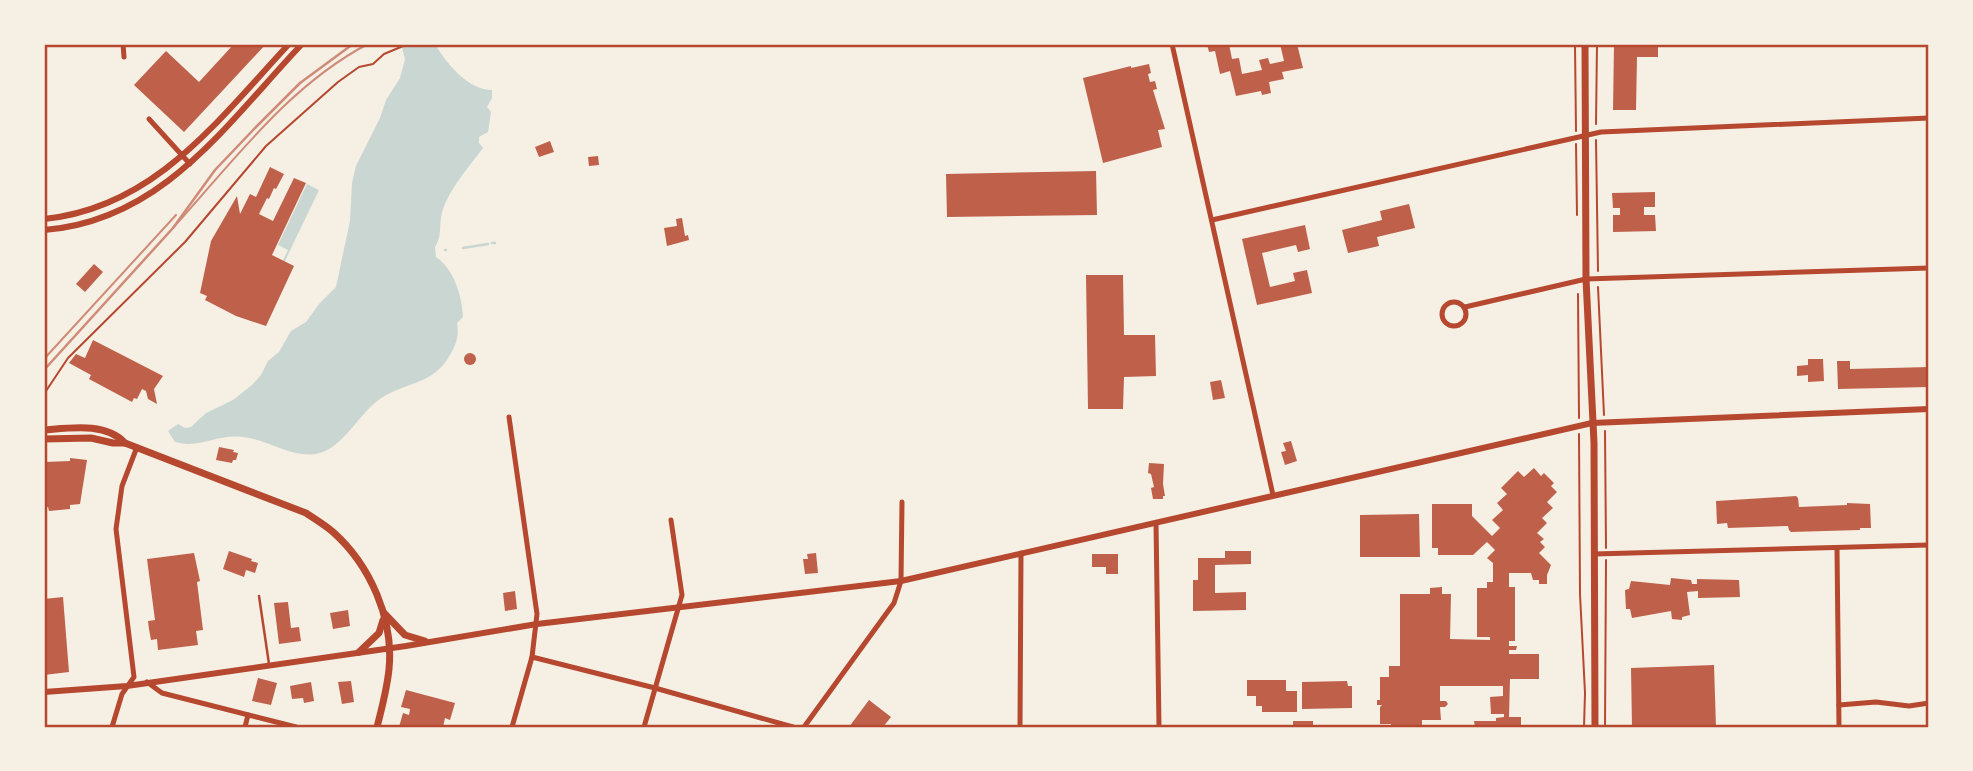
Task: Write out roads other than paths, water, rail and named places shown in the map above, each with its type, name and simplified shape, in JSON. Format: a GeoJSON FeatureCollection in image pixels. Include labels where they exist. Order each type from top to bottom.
{"type":"FeatureCollection","features":[{"type":"Feature","properties":{"kind":"main road"},"geometry":{"type":"LineString","coordinates":[[1585,44],[1586,279],[1592,423],[1595,727]]}},
{"type":"Feature","properties":{"kind":"main road"},"geometry":{"type":"LineString","coordinates":[[44,430],[97,429],[117,435],[125,443]]}},
{"type":"Feature","properties":{"kind":"main road"},"geometry":{"type":"LineString","coordinates":[[44,439],[91,438],[125,443],[306,513],[332,532],[358,559],[384,612],[390,648],[385,696],[377,727]]}},
{"type":"Feature","properties":{"kind":"main road"},"geometry":{"type":"LineString","coordinates":[[384,612],[405,635],[425,641]]}},
{"type":"Feature","properties":{"kind":"main road"},"geometry":{"type":"LineString","coordinates":[[359,652],[379,633],[384,612]]}},
{"type":"Feature","properties":{"kind":"street"},"geometry":{"type":"LineString","coordinates":[[123,44],[124,57]]}},
{"type":"Feature","properties":{"kind":"street"},"geometry":{"type":"LineString","coordinates":[[44,219],[75,214],[113,200],[155,178],[183,155],[289,44]]}},
{"type":"Feature","properties":{"kind":"street"},"geometry":{"type":"LineString","coordinates":[[44,230],[103,218],[132,206],[178,175],[302,44]]}},
{"type":"Feature","properties":{"kind":"street"},"geometry":{"type":"LineString","coordinates":[[1172,44],[1273,495]]}},
{"type":"Feature","properties":{"kind":"street"},"geometry":{"type":"LineString","coordinates":[[1212,220],[1601,132],[1929,118]]}},
{"type":"Feature","properties":{"kind":"street"},"geometry":{"type":"LineString","coordinates":[[149,119],[190,164]]}},
{"type":"Feature","properties":{"kind":"street"},"geometry":{"type":"LineString","coordinates":[[1465,307],[1466,318],[1462,324],[1452,327],[1443,320],[1446,305],[1456,302],[1465,307],[1586,279],[1929,268]]}},
{"type":"Feature","properties":{"kind":"street"},"geometry":{"type":"LineString","coordinates":[[44,692],[127,686],[537,624],[901,581],[1592,423],[1929,409]]}},
{"type":"Feature","properties":{"kind":"street"},"geometry":{"type":"LineString","coordinates":[[509,417],[537,614],[532,657],[512,727]]}},
{"type":"Feature","properties":{"kind":"street"},"geometry":{"type":"LineString","coordinates":[[112,727],[121,694],[134,677],[116,529],[122,486],[137,447]]}},
{"type":"Feature","properties":{"kind":"street"},"geometry":{"type":"LineString","coordinates":[[804,727],[894,603],[901,581],[902,502]]}},
{"type":"Feature","properties":{"kind":"street"},"geometry":{"type":"LineString","coordinates":[[644,727],[682,595],[671,520]]}},
{"type":"Feature","properties":{"kind":"street"},"geometry":{"type":"LineString","coordinates":[[1156,523],[1159,727]]}},
{"type":"Feature","properties":{"kind":"street"},"geometry":{"type":"LineString","coordinates":[[1594,554],[1929,545]]}},
{"type":"Feature","properties":{"kind":"street"},"geometry":{"type":"LineString","coordinates":[[1837,549],[1839,727]]}},
{"type":"Feature","properties":{"kind":"street"},"geometry":{"type":"LineString","coordinates":[[1020,727],[1021,553]]}},
{"type":"Feature","properties":{"kind":"street"},"geometry":{"type":"LineString","coordinates":[[532,657],[793,727]]}},
{"type":"Feature","properties":{"kind":"street"},"geometry":{"type":"LineString","coordinates":[[147,682],[162,694],[296,727]]}},
{"type":"Feature","properties":{"kind":"street"},"geometry":{"type":"LineString","coordinates":[[1839,705],[1876,702],[1909,706],[1929,703]]}},
{"type":"Feature","properties":{"kind":"street"},"geometry":{"type":"LineString","coordinates":[[245,727],[248,715]]}},
{"type":"Feature","properties":{"kind":"lane"},"geometry":{"type":"LineString","coordinates":[[259,596],[269,664]]}},
{"type":"Feature","properties":{"kind":"waterway"},"geometry":{"type":"LineString","coordinates":[[463,248],[488,244]]}},
{"type":"Feature","properties":{"kind":"tram line"},"geometry":{"type":"LineString","coordinates":[[173,228],[287,103],[339,61],[368,44]]}},
{"type":"Feature","properties":{"kind":"tram line"},"geometry":{"type":"LineString","coordinates":[[44,359],[176,215]]}},
{"type":"Feature","properties":{"kind":"railway"},"geometry":{"type":"LineString","coordinates":[[44,370],[173,228],[215,170],[300,83],[353,44]]}}]}
